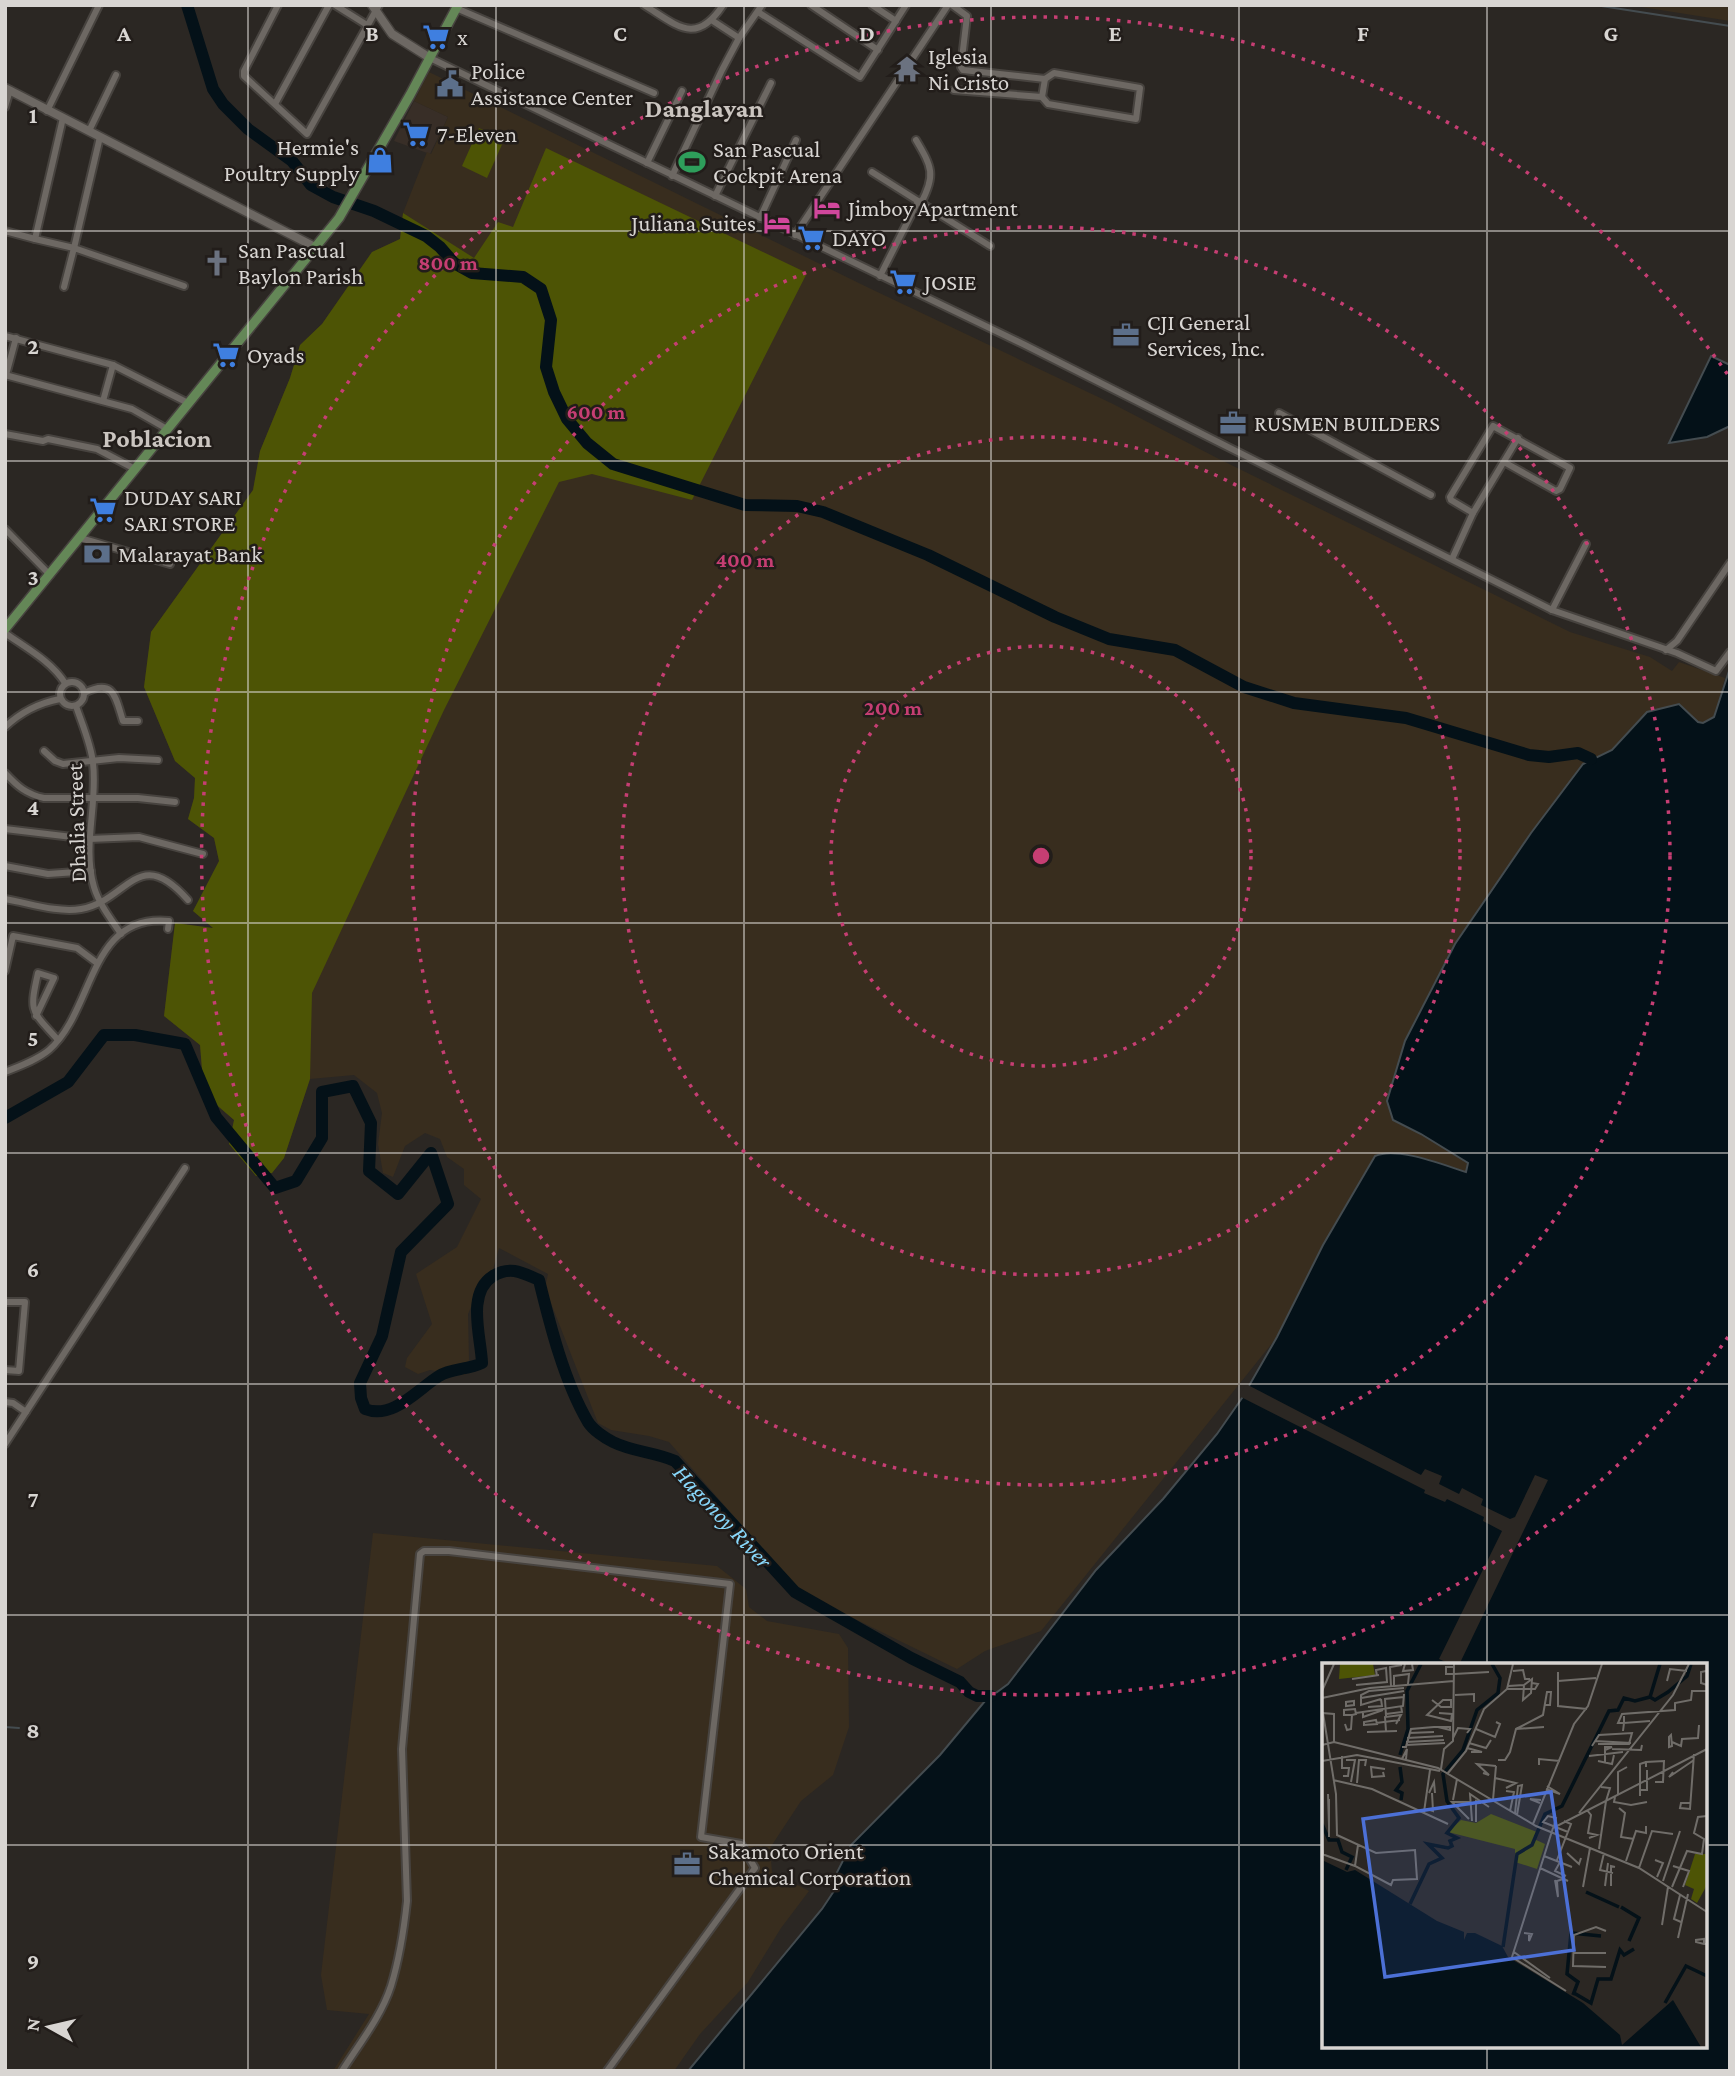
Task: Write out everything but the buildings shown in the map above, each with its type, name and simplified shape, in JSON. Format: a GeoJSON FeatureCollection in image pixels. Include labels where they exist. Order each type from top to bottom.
{"type":"FeatureCollection","features":[{"type":"Feature","properties":{"kind":"main road"},"geometry":{"type":"LineString","coordinates":[[5,631],[339,218],[457,7]]}},
{"type":"Feature","properties":{"kind":"street"},"geometry":{"type":"LineString","coordinates":[[47,111],[99,5]]}},
{"type":"Feature","properties":{"kind":"street"},"geometry":{"type":"LineString","coordinates":[[267,5],[277,8],[244,71],[246,79],[305,133],[309,133],[368,25],[375,7]]}},
{"type":"Feature","properties":{"kind":"street"},"geometry":{"type":"LineString","coordinates":[[275,104],[329,5]]}},
{"type":"Feature","properties":{"kind":"street"},"geometry":{"type":"LineString","coordinates":[[335,5],[368,25]]}},
{"type":"Feature","properties":{"kind":"street"},"geometry":{"type":"LineString","coordinates":[[644,5],[672,22],[692,29],[704,28],[713,21],[723,5]]}},
{"type":"Feature","properties":{"kind":"street"},"geometry":{"type":"LineString","coordinates":[[811,5],[878,50]]}},
{"type":"Feature","properties":{"kind":"street"},"geometry":{"type":"LineString","coordinates":[[872,5],[896,21]]}},
{"type":"Feature","properties":{"kind":"street"},"geometry":{"type":"LineString","coordinates":[[672,176],[739,37],[760,8],[858,77],[906,5]]}},
{"type":"Feature","properties":{"kind":"street"},"geometry":{"type":"LineString","coordinates":[[795,235],[950,5],[967,16],[962,69],[1045,79],[1054,73],[1140,88],[1137,119],[1046,104],[1042,97],[1045,79]]}},
{"type":"Feature","properties":{"kind":"street"},"geometry":{"type":"LineString","coordinates":[[375,7],[393,34],[430,58],[1025,345],[1552,610],[1666,649],[1716,671],[1730,652]]}},
{"type":"Feature","properties":{"kind":"street"},"geometry":{"type":"LineString","coordinates":[[457,7],[654,93]]}},
{"type":"Feature","properties":{"kind":"street"},"geometry":{"type":"LineString","coordinates":[[713,21],[739,37]]}},
{"type":"Feature","properties":{"kind":"street"},"geometry":{"type":"LineString","coordinates":[[89,131],[116,75]]}},
{"type":"Feature","properties":{"kind":"street"},"geometry":{"type":"LineString","coordinates":[[715,195],[771,83]]}},
{"type":"Feature","properties":{"kind":"street"},"geometry":{"type":"LineString","coordinates":[[5,107],[7,89],[317,248]]}},
{"type":"Feature","properties":{"kind":"street"},"geometry":{"type":"LineString","coordinates":[[954,90],[1042,97]]}},
{"type":"Feature","properties":{"kind":"street"},"geometry":{"type":"LineString","coordinates":[[647,163],[681,91]]}},
{"type":"Feature","properties":{"kind":"street"},"geometry":{"type":"LineString","coordinates":[[35,239],[63,118]]}},
{"type":"Feature","properties":{"kind":"street"},"geometry":{"type":"LineString","coordinates":[[64,286],[100,137]]}},
{"type":"Feature","properties":{"kind":"street"},"geometry":{"type":"LineString","coordinates":[[760,218],[796,140]]}},
{"type":"Feature","properties":{"kind":"street"},"geometry":{"type":"LineString","coordinates":[[880,276],[931,183],[932,176],[927,159],[916,140]]}},
{"type":"Feature","properties":{"kind":"street"},"geometry":{"type":"LineString","coordinates":[[872,172],[990,246]]}},
{"type":"Feature","properties":{"kind":"street"},"geometry":{"type":"LineString","coordinates":[[5,231],[74,248],[184,286]]}},
{"type":"Feature","properties":{"kind":"street"},"geometry":{"type":"LineString","coordinates":[[5,335],[113,365],[188,403]]}},
{"type":"Feature","properties":{"kind":"street"},"geometry":{"type":"LineString","coordinates":[[16,338],[5,375],[132,409],[167,429]]}},
{"type":"Feature","properties":{"kind":"street"},"geometry":{"type":"LineString","coordinates":[[103,401],[113,365]]}},
{"type":"Feature","properties":{"kind":"street"},"geometry":{"type":"LineString","coordinates":[[1279,413],[1431,495]]}},
{"type":"Feature","properties":{"kind":"street"},"geometry":{"type":"LineString","coordinates":[[1473,513],[1450,499],[1493,426],[1569,466],[1570,470],[1560,489],[1556,491],[1504,462]]}},
{"type":"Feature","properties":{"kind":"street"},"geometry":{"type":"LineString","coordinates":[[5,435],[48,439],[97,449],[135,469]]}},
{"type":"Feature","properties":{"kind":"street"},"geometry":{"type":"LineString","coordinates":[[1452,559],[1473,513],[1518,438]]}},
{"type":"Feature","properties":{"kind":"street"},"geometry":{"type":"LineString","coordinates":[[5,529],[50,575]]}},
{"type":"Feature","properties":{"kind":"street"},"geometry":{"type":"LineString","coordinates":[[80,538],[170,564]]}},
{"type":"Feature","properties":{"kind":"street"},"geometry":{"type":"LineString","coordinates":[[1552,610],[1587,544]]}},
{"type":"Feature","properties":{"kind":"street"},"geometry":{"type":"LineString","coordinates":[[1666,649],[1677,641],[1730,563]]}},
{"type":"Feature","properties":{"kind":"street"},"geometry":{"type":"LineString","coordinates":[[5,631],[48,664],[65,683]]}},
{"type":"Feature","properties":{"kind":"street"},"geometry":{"type":"LineString","coordinates":[[65,683],[77,683],[84,693],[82,701],[76,706],[65,705],[60,699],[60,690],[65,683]]}},
{"type":"Feature","properties":{"kind":"street"},"geometry":{"type":"LineString","coordinates":[[84,693],[96,687],[107,687],[114,693],[123,721],[138,721]]}},
{"type":"Feature","properties":{"kind":"street"},"geometry":{"type":"LineString","coordinates":[[5,727],[26,711],[47,701],[60,699]]}},
{"type":"Feature","properties":{"kind":"street","name":"Dhalia Street"},"geometry":{"type":"LineString","coordinates":[[76,706],[93,761],[94,797],[89,839],[94,887],[121,934]]}},
{"type":"Feature","properties":{"kind":"street"},"geometry":{"type":"LineString","coordinates":[[44,751],[63,764],[119,758],[158,760]]}},
{"type":"Feature","properties":{"kind":"street"},"geometry":{"type":"LineString","coordinates":[[5,773],[31,795],[44,798],[94,797],[175,802]]}},
{"type":"Feature","properties":{"kind":"street"},"geometry":{"type":"LineString","coordinates":[[5,829],[89,839],[139,837],[203,854]]}},
{"type":"Feature","properties":{"kind":"street"},"geometry":{"type":"LineString","coordinates":[[5,866],[48,874],[91,871]]}},
{"type":"Feature","properties":{"kind":"street"},"geometry":{"type":"LineString","coordinates":[[5,899],[64,909],[82,909],[145,874],[164,878],[175,885],[188,900]]}},
{"type":"Feature","properties":{"kind":"street"},"geometry":{"type":"LineString","coordinates":[[5,1072],[37,1058],[58,1040],[83,999],[97,963],[121,934],[139,922],[153,920],[169,921],[168,929]]}},
{"type":"Feature","properties":{"kind":"street"},"geometry":{"type":"LineString","coordinates":[[5,971],[13,936],[77,948],[97,963]]}},
{"type":"Feature","properties":{"kind":"street"},"geometry":{"type":"LineString","coordinates":[[36,1016],[54,978],[38,973],[32,1003],[36,1016],[58,1040]]}},
{"type":"Feature","properties":{"kind":"street"},"geometry":{"type":"LineString","coordinates":[[5,1444],[184,1168]]}},
{"type":"Feature","properties":{"kind":"street"},"geometry":{"type":"LineString","coordinates":[[5,1302],[26,1302],[19,1371],[5,1370]]}},
{"type":"Feature","properties":{"kind":"street"},"geometry":{"type":"LineString","coordinates":[[5,1402],[26,1412]]}},
{"type":"Feature","properties":{"kind":"street"},"geometry":{"type":"LineString","coordinates":[[342,2071],[378,2014],[390,1987],[405,1920],[407,1901],[402,1749],[420,1554],[424,1551],[449,1551],[730,1584],[701,1837],[741,1844],[755,1868],[607,2071]]}},
{"type":"Feature","properties":{"kind":"shaded area"},"geometry":{"type":"Polygon","coordinates":[[[1629,5],[1730,5],[1730,21],[1629,5]]]}},
{"type":"Feature","properties":{"kind":"shaded area"},"geometry":{"type":"Polygon","coordinates":[[[429,72],[869,288],[1113,404],[1570,632],[1650,657],[1672,671],[1679,662],[1725,678],[1714,718],[1708,722],[1698,722],[1679,704],[1612,751],[1583,764],[1531,833],[1455,944],[1436,982],[1393,1120],[1468,1164],[1466,1172],[1406,1155],[1375,1156],[1323,1245],[1277,1337],[1041,1631],[985,1651],[957,1669],[800,1592],[669,1442],[611,1430],[598,1423],[545,1288],[548,1274],[499,1248],[492,1273],[483,1279],[468,1314],[469,1360],[465,1375],[430,1370],[418,1374],[405,1367],[407,1358],[432,1324],[416,1274],[457,1247],[481,1199],[464,1185],[464,1169],[447,1157],[440,1139],[425,1133],[405,1146],[393,1177],[383,1173],[378,1144],[382,1113],[377,1093],[354,1075],[310,1079],[284,1158],[272,1173],[256,1176],[229,1144],[234,1120],[204,1094],[200,1045],[164,1016],[175,923],[213,928],[193,911],[219,861],[214,838],[188,819],[194,798],[195,778],[175,761],[144,687],[151,632],[253,490],[260,451],[290,378],[300,345],[322,324],[372,252],[400,239],[403,213],[427,152],[431,154],[448,117],[414,101],[429,72]]]}},
{"type":"Feature","properties":{"kind":"shaded area"},"geometry":{"type":"Polygon","coordinates":[[[414,101],[448,117],[430,154],[394,141],[414,101]]]}},
{"type":"Feature","properties":{"kind":"shaded area"},"geometry":{"type":"Polygon","coordinates":[[[1711,356],[1730,365],[1730,426],[1707,437],[1669,443],[1711,356]]]}},
{"type":"Feature","properties":{"kind":"shaded area"},"geometry":{"type":"Polygon","coordinates":[[[1730,668],[1730,2071],[688,2071],[822,1909],[838,1885],[833,1880],[851,1845],[940,1755],[985,1701],[1008,1684],[1096,1570],[1163,1499],[1217,1434],[1242,1398],[1277,1337],[1323,1245],[1375,1156],[1395,1153],[1407,1155],[1466,1172],[1468,1163],[1393,1120],[1387,1101],[1405,1041],[1455,944],[1531,833],[1583,764],[1612,750],[1647,712],[1679,704],[1698,722],[1703,723],[1714,717],[1730,668]]]}},
{"type":"Feature","properties":{"kind":"shaded area"},"geometry":{"type":"Polygon","coordinates":[[[373,1533],[717,1566],[746,1589],[749,1607],[767,1621],[839,1634],[848,1648],[849,1727],[833,1775],[801,1801],[770,1848],[772,1872],[809,1891],[781,1928],[748,1982],[700,2034],[674,2071],[333,2071],[369,2014],[327,2010],[321,1975],[373,1533]]]}},
{"type":"Feature","properties":{"kind":"green space"},"geometry":{"type":"Polygon","coordinates":[[[479,128],[504,140],[487,178],[462,166],[479,128]]]}},
{"type":"Feature","properties":{"kind":"green space"},"geometry":{"type":"Polygon","coordinates":[[[546,148],[807,273],[692,500],[592,474],[559,482],[444,710],[312,993],[310,1079],[284,1158],[272,1173],[256,1176],[229,1144],[234,1120],[204,1094],[200,1045],[164,1016],[175,923],[213,928],[193,911],[219,861],[214,838],[188,819],[194,798],[195,778],[175,761],[144,687],[151,632],[253,490],[260,451],[290,378],[300,345],[322,324],[372,252],[400,239],[403,213],[474,258],[498,222],[513,227],[546,148]]]}},
{"type":"Feature","properties":{"kind":"pier"},"geometry":{"type":"Polygon","coordinates":[[[1246,1384],[1421,1475],[1425,1469],[1442,1476],[1439,1484],[1459,1494],[1462,1488],[1483,1499],[1481,1505],[1510,1519],[1515,1517],[1535,1475],[1548,1480],[1460,1663],[1448,1663],[1439,1659],[1502,1531],[1483,1521],[1484,1517],[1447,1499],[1445,1502],[1424,1493],[1425,1490],[1239,1396],[1246,1384]]]}},
{"type":"Feature","properties":{"kind":"waterway"},"geometry":{"type":"LineString","coordinates":[[187,5],[213,89],[223,104],[248,129],[292,161],[311,185],[426,236],[454,263],[472,273],[523,277],[541,289],[551,320],[546,367],[554,392],[567,419],[587,443],[613,464],[745,505],[797,506],[823,512],[928,555],[1055,617],[1109,639],[1175,650],[1244,687],[1294,703],[1406,718],[1529,755],[1549,757],[1578,753],[1591,759]]}},
{"type":"Feature","properties":{"kind":"waterway"},"geometry":{"type":"LineString","coordinates":[[1595,5],[1730,26]]}},
{"type":"Feature","properties":{"kind":"waterway","name":"Hagonoy River"},"geometry":{"type":"LineString","coordinates":[[5,1118],[68,1082],[104,1035],[135,1035],[185,1044],[216,1117],[275,1188],[296,1181],[322,1138],[322,1092],[353,1086],[371,1123],[369,1171],[398,1194],[431,1153],[448,1204],[401,1252],[382,1336],[360,1383],[365,1409],[375,1411],[395,1407],[444,1373],[482,1363],[477,1304],[485,1284],[493,1276],[505,1271],[521,1273],[539,1280],[565,1371],[579,1406],[593,1428],[621,1445],[675,1461],[795,1592],[911,1658],[960,1682],[969,1692],[977,1696],[991,1696]]}},
{"type":"Feature","properties":{"kind":"waterway"},"geometry":{"type":"LineString","coordinates":[[5,1727],[19,1728]]}},
{"type":"Feature","properties":{"kind":"place","name":"x"},"geometry":{"type":"Point","coordinates":[436,37]}},
{"type":"Feature","properties":{"kind":"place","name":"Iglesia Ni Cristo"},"geometry":{"type":"Point","coordinates":[907,69]}},
{"type":"Feature","properties":{"kind":"place","name":"Police Assistance Center"},"geometry":{"type":"Point","coordinates":[450,84]}},
{"type":"Feature","properties":{"kind":"place","name":"7-Eleven"},"geometry":{"type":"Point","coordinates":[416,134]}},
{"type":"Feature","properties":{"kind":"place","name":"Hermie's Poultry Supply"},"geometry":{"type":"Point","coordinates":[380,160]}},
{"type":"Feature","properties":{"kind":"place","name":"San Pascual Cockpit Arena"},"geometry":{"type":"Point","coordinates":[692,162]}},
{"type":"Feature","properties":{"kind":"place","name":"Jimboy Apartment"},"geometry":{"type":"Point","coordinates":[827,208]}},
{"type":"Feature","properties":{"kind":"place","name":"Juliana Suites"},"geometry":{"type":"Point","coordinates":[777,223]}},
{"type":"Feature","properties":{"kind":"place","name":"DAYO"},"geometry":{"type":"Point","coordinates":[811,238]}},
{"type":"Feature","properties":{"kind":"place","name":"San Pascual Baylon Parish"},"geometry":{"type":"Point","coordinates":[217,263]}},
{"type":"Feature","properties":{"kind":"place","name":"JOSIE"},"geometry":{"type":"Point","coordinates":[903,282]}},
{"type":"Feature","properties":{"kind":"place","name":"CJI General Services, Inc."},"geometry":{"type":"Point","coordinates":[1126,335]}},
{"type":"Feature","properties":{"kind":"place","name":"Oyads"},"geometry":{"type":"Point","coordinates":[226,355]}},
{"type":"Feature","properties":{"kind":"place","name":"RUSMEN BUILDERS"},"geometry":{"type":"Point","coordinates":[1233,423]}},
{"type":"Feature","properties":{"kind":"place","name":"DUDAY SARI SARI STORE"},"geometry":{"type":"Point","coordinates":[103,510]}},
{"type":"Feature","properties":{"kind":"place","name":"Malarayat Bank"},"geometry":{"type":"Point","coordinates":[97,554]}},
{"type":"Feature","properties":{"kind":"place","name":"Sakamoto Orient Chemical Corporation"},"geometry":{"type":"Point","coordinates":[687,1864]}},
{"type":"Feature","properties":{"kind":"district","name":"Danglayan"},"geometry":{"type":"Point","coordinates":[704,108]}},
{"type":"Feature","properties":{"kind":"district","name":"Poblacion"},"geometry":{"type":"Point","coordinates":[157,438]}}]}
